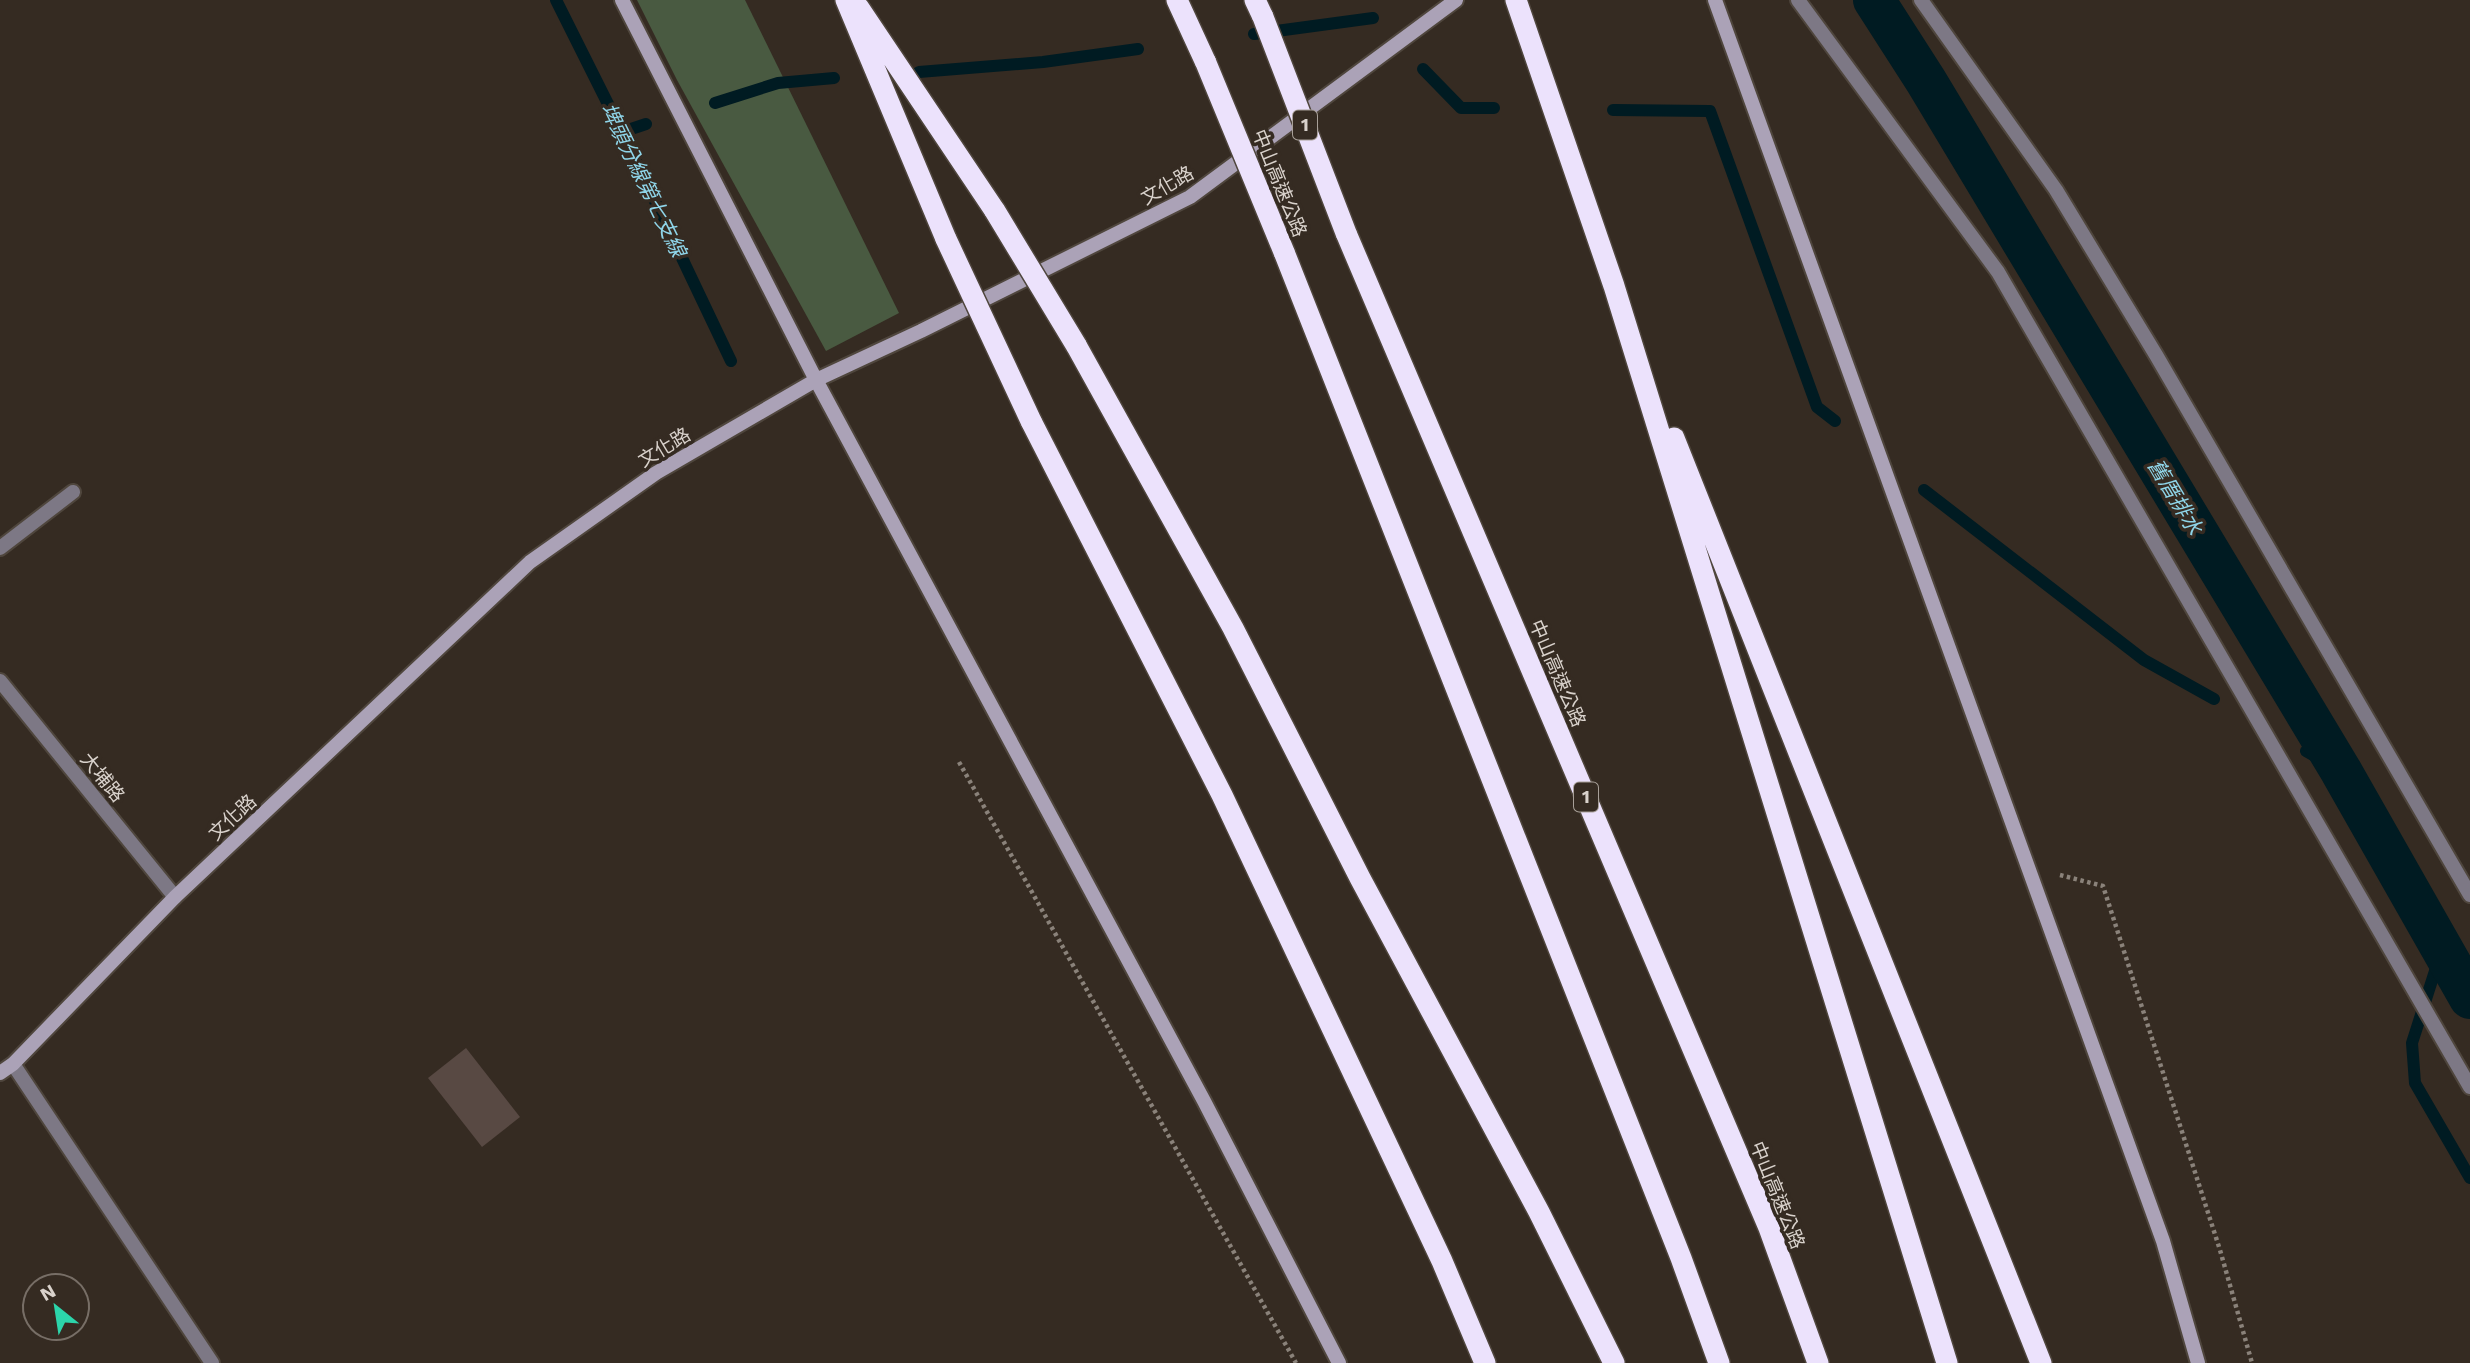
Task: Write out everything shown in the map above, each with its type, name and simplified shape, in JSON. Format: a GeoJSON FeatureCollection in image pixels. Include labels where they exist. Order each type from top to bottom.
{"type":"FeatureCollection","features":[{"type":"Feature","properties":{"kind":"highway"},"geometry":{"type":"LineString","coordinates":[[846,0],[946,239],[1031,421],[1222,795],[1442,1261],[1485,1363]]}},
{"type":"Feature","properties":{"kind":"highway"},"geometry":{"type":"LineString","coordinates":[[854,0],[995,211],[1076,345],[1233,628],[1360,878],[1539,1212],[1615,1363]]}},
{"type":"Feature","properties":{"kind":"highway","name":"中山高速公路"},"geometry":{"type":"LineString","coordinates":[[1177,0],[1284,252],[1681,1258],[1719,1363]]}},
{"type":"Feature","properties":{"kind":"highway"},"geometry":{"type":"LineString","coordinates":[[1516,0],[1614,286],[1947,1363]]}},
{"type":"Feature","properties":{"kind":"highway","name":"中山高速公路"},"geometry":{"type":"LineString","coordinates":[[1259,9],[1346,233],[1769,1228],[1818,1363]]}},
{"type":"Feature","properties":{"kind":"highway"},"geometry":{"type":"LineString","coordinates":[[1614,286],[2041,1363]]}},
{"type":"Feature","properties":{"kind":"street"},"geometry":{"type":"LineString","coordinates":[[622,0],[816,380],[1204,1101],[1339,1363]]}},
{"type":"Feature","properties":{"kind":"street","name":"文化路"},"geometry":{"type":"LineString","coordinates":[[0,1073],[13,1064],[175,897],[530,562],[656,472],[816,380],[921,331],[1190,197],[1456,0]]}},
{"type":"Feature","properties":{"kind":"street"},"geometry":{"type":"LineString","coordinates":[[1715,0],[2163,1241],[2198,1363]]}},
{"type":"Feature","properties":{"kind":"lane"},"geometry":{"type":"LineString","coordinates":[[1798,0],[1998,272],[2470,1087]]}},
{"type":"Feature","properties":{"kind":"lane"},"geometry":{"type":"LineString","coordinates":[[1921,0],[2063,202],[2156,355],[2470,895]]}},
{"type":"Feature","properties":{"kind":"lane"},"geometry":{"type":"LineString","coordinates":[[0,548],[73,492]]}},
{"type":"Feature","properties":{"kind":"lane","name":"大埔路"},"geometry":{"type":"LineString","coordinates":[[0,681],[175,897]]}},
{"type":"Feature","properties":{"kind":"lane"},"geometry":{"type":"LineString","coordinates":[[13,1064],[212,1363]]}},
{"type":"Feature","properties":{"kind":"path"},"geometry":{"type":"LineString","coordinates":[[959,762],[1296,1363]]}},
{"type":"Feature","properties":{"kind":"path"},"geometry":{"type":"LineString","coordinates":[[2028,867],[2104,886],[2220,1251],[2252,1363]]}},
{"type":"Feature","properties":{"kind":"green space"},"geometry":{"type":"Polygon","coordinates":[[[637,0],[745,0],[899,313],[826,351],[677,80],[637,0]]]}},
{"type":"Feature","properties":{"kind":"building"},"geometry":{"type":"Polygon","coordinates":[[[466,1048],[520,1117],[482,1147],[428,1078],[466,1048]]]}},
{"type":"Feature","properties":{"kind":"waterway","name":"埤頭分線第七支線"},"geometry":{"type":"LineString","coordinates":[[556,0],[731,361]]}},
{"type":"Feature","properties":{"kind":"waterway","name":"舊厝排水"},"geometry":{"type":"LineString","coordinates":[[1874,0],[1926,81],[2341,771],[2470,998]]}},
{"type":"Feature","properties":{"kind":"waterway"},"geometry":{"type":"LineString","coordinates":[[1254,34],[1373,18]]}},
{"type":"Feature","properties":{"kind":"waterway"},"geometry":{"type":"LineString","coordinates":[[919,72],[1043,62],[1138,49]]}},
{"type":"Feature","properties":{"kind":"waterway"},"geometry":{"type":"LineString","coordinates":[[1423,69],[1461,108],[1494,108]]}},
{"type":"Feature","properties":{"kind":"waterway"},"geometry":{"type":"LineString","coordinates":[[715,103],[778,83],[834,78]]}},
{"type":"Feature","properties":{"kind":"waterway"},"geometry":{"type":"LineString","coordinates":[[1613,110],[1710,111],[1817,407],[1835,421]]}},
{"type":"Feature","properties":{"kind":"waterway"},"geometry":{"type":"LineString","coordinates":[[622,132],[646,124]]}},
{"type":"Feature","properties":{"kind":"waterway"},"geometry":{"type":"LineString","coordinates":[[1924,490],[2144,660],[2214,699]]}},
{"type":"Feature","properties":{"kind":"waterway"},"geometry":{"type":"LineString","coordinates":[[2306,751],[2341,771]]}},
{"type":"Feature","properties":{"kind":"waterway"},"geometry":{"type":"LineString","coordinates":[[2442,949],[2412,1043],[2415,1083],[2470,1178]]}}]}
